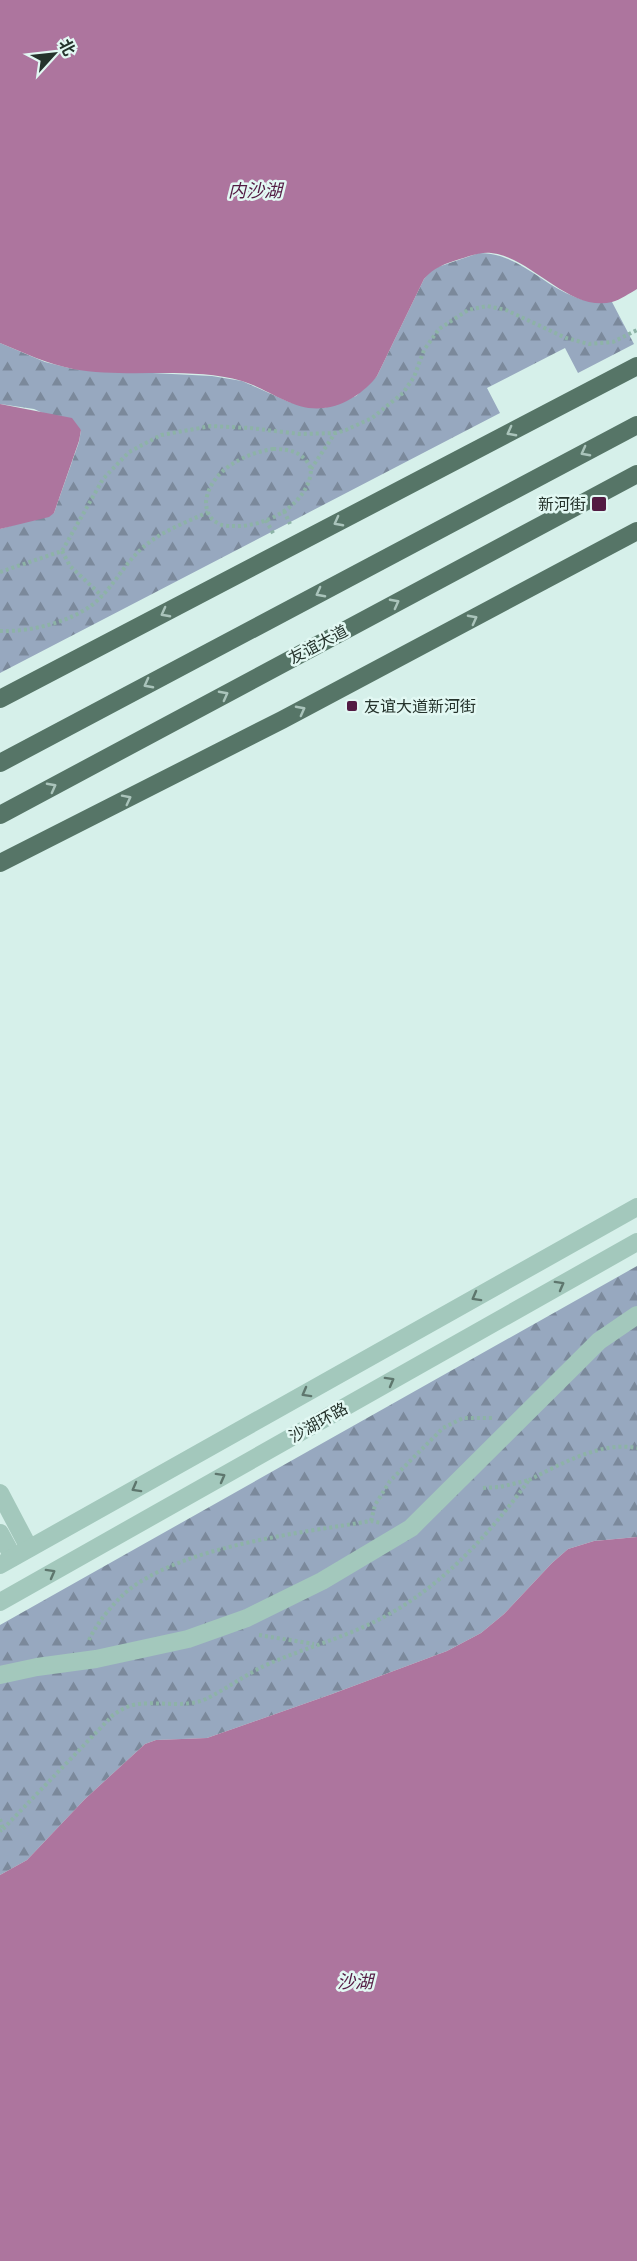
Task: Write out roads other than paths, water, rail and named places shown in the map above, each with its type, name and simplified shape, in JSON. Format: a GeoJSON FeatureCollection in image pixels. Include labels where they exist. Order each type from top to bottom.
{"type":"FeatureCollection","features":[{"type":"Feature","properties":{"kind":"main road"},"geometry":{"type":"LineString","coordinates":[[0,699],[637,366]]}},
{"type":"Feature","properties":{"kind":"main road"},"geometry":{"type":"LineString","coordinates":[[0,763],[637,425]]}},
{"type":"Feature","properties":{"kind":"main road","name":"友谊大道"},"geometry":{"type":"LineString","coordinates":[[0,815],[637,474]]}},
{"type":"Feature","properties":{"kind":"main road"},"geometry":{"type":"LineString","coordinates":[[0,863],[282,720],[637,531]]}},
{"type":"Feature","properties":{"kind":"street","name":"沙湖环路"},"geometry":{"type":"LineString","coordinates":[[6,1561],[637,1207]]}},
{"type":"Feature","properties":{"kind":"street","name":"沙湖环路"},"geometry":{"type":"LineString","coordinates":[[0,1602],[637,1242]]}},
{"type":"Feature","properties":{"kind":"street"},"geometry":{"type":"LineString","coordinates":[[0,1675],[188,1639],[247,1618],[322,1581],[411,1528],[599,1341],[637,1315]]}},
{"type":"Feature","properties":{"kind":"street"},"geometry":{"type":"LineString","coordinates":[[0,1493],[29,1548]]}},
{"type":"Feature","properties":{"kind":"street"},"geometry":{"type":"LineString","coordinates":[[0,1533],[6,1561]]}},
{"type":"Feature","properties":{"kind":"water","name":"内沙湖"},"geometry":{"type":"Polygon","coordinates":[[[0,0],[637,0],[637,289],[615,301],[596,303],[565,292],[521,264],[491,253],[483,253],[445,264],[424,279],[372,382],[360,393],[346,401],[324,408],[302,407],[242,381],[221,377],[201,374],[115,373],[73,369],[45,361],[0,343],[0,0]]]}},
{"type":"Feature","properties":{"kind":"water"},"geometry":{"type":"Polygon","coordinates":[[[0,404],[72,418],[81,430],[54,513],[49,517],[0,529],[0,404]]]}},
{"type":"Feature","properties":{"kind":"water","name":"沙湖"},"geometry":{"type":"Polygon","coordinates":[[[637,1537],[637,2261],[0,2261],[0,1875],[27,1860],[85,1799],[145,1744],[156,1740],[207,1738],[447,1651],[481,1633],[504,1614],[568,1549],[594,1541],[637,1537]]]}},
{"type":"Feature","properties":{"kind":"place","name":"新河街"},"geometry":{"type":"Point","coordinates":[599,504]}},
{"type":"Feature","properties":{"kind":"place","name":"友谊大道新河街"},"geometry":{"type":"Point","coordinates":[352,706]}}]}
